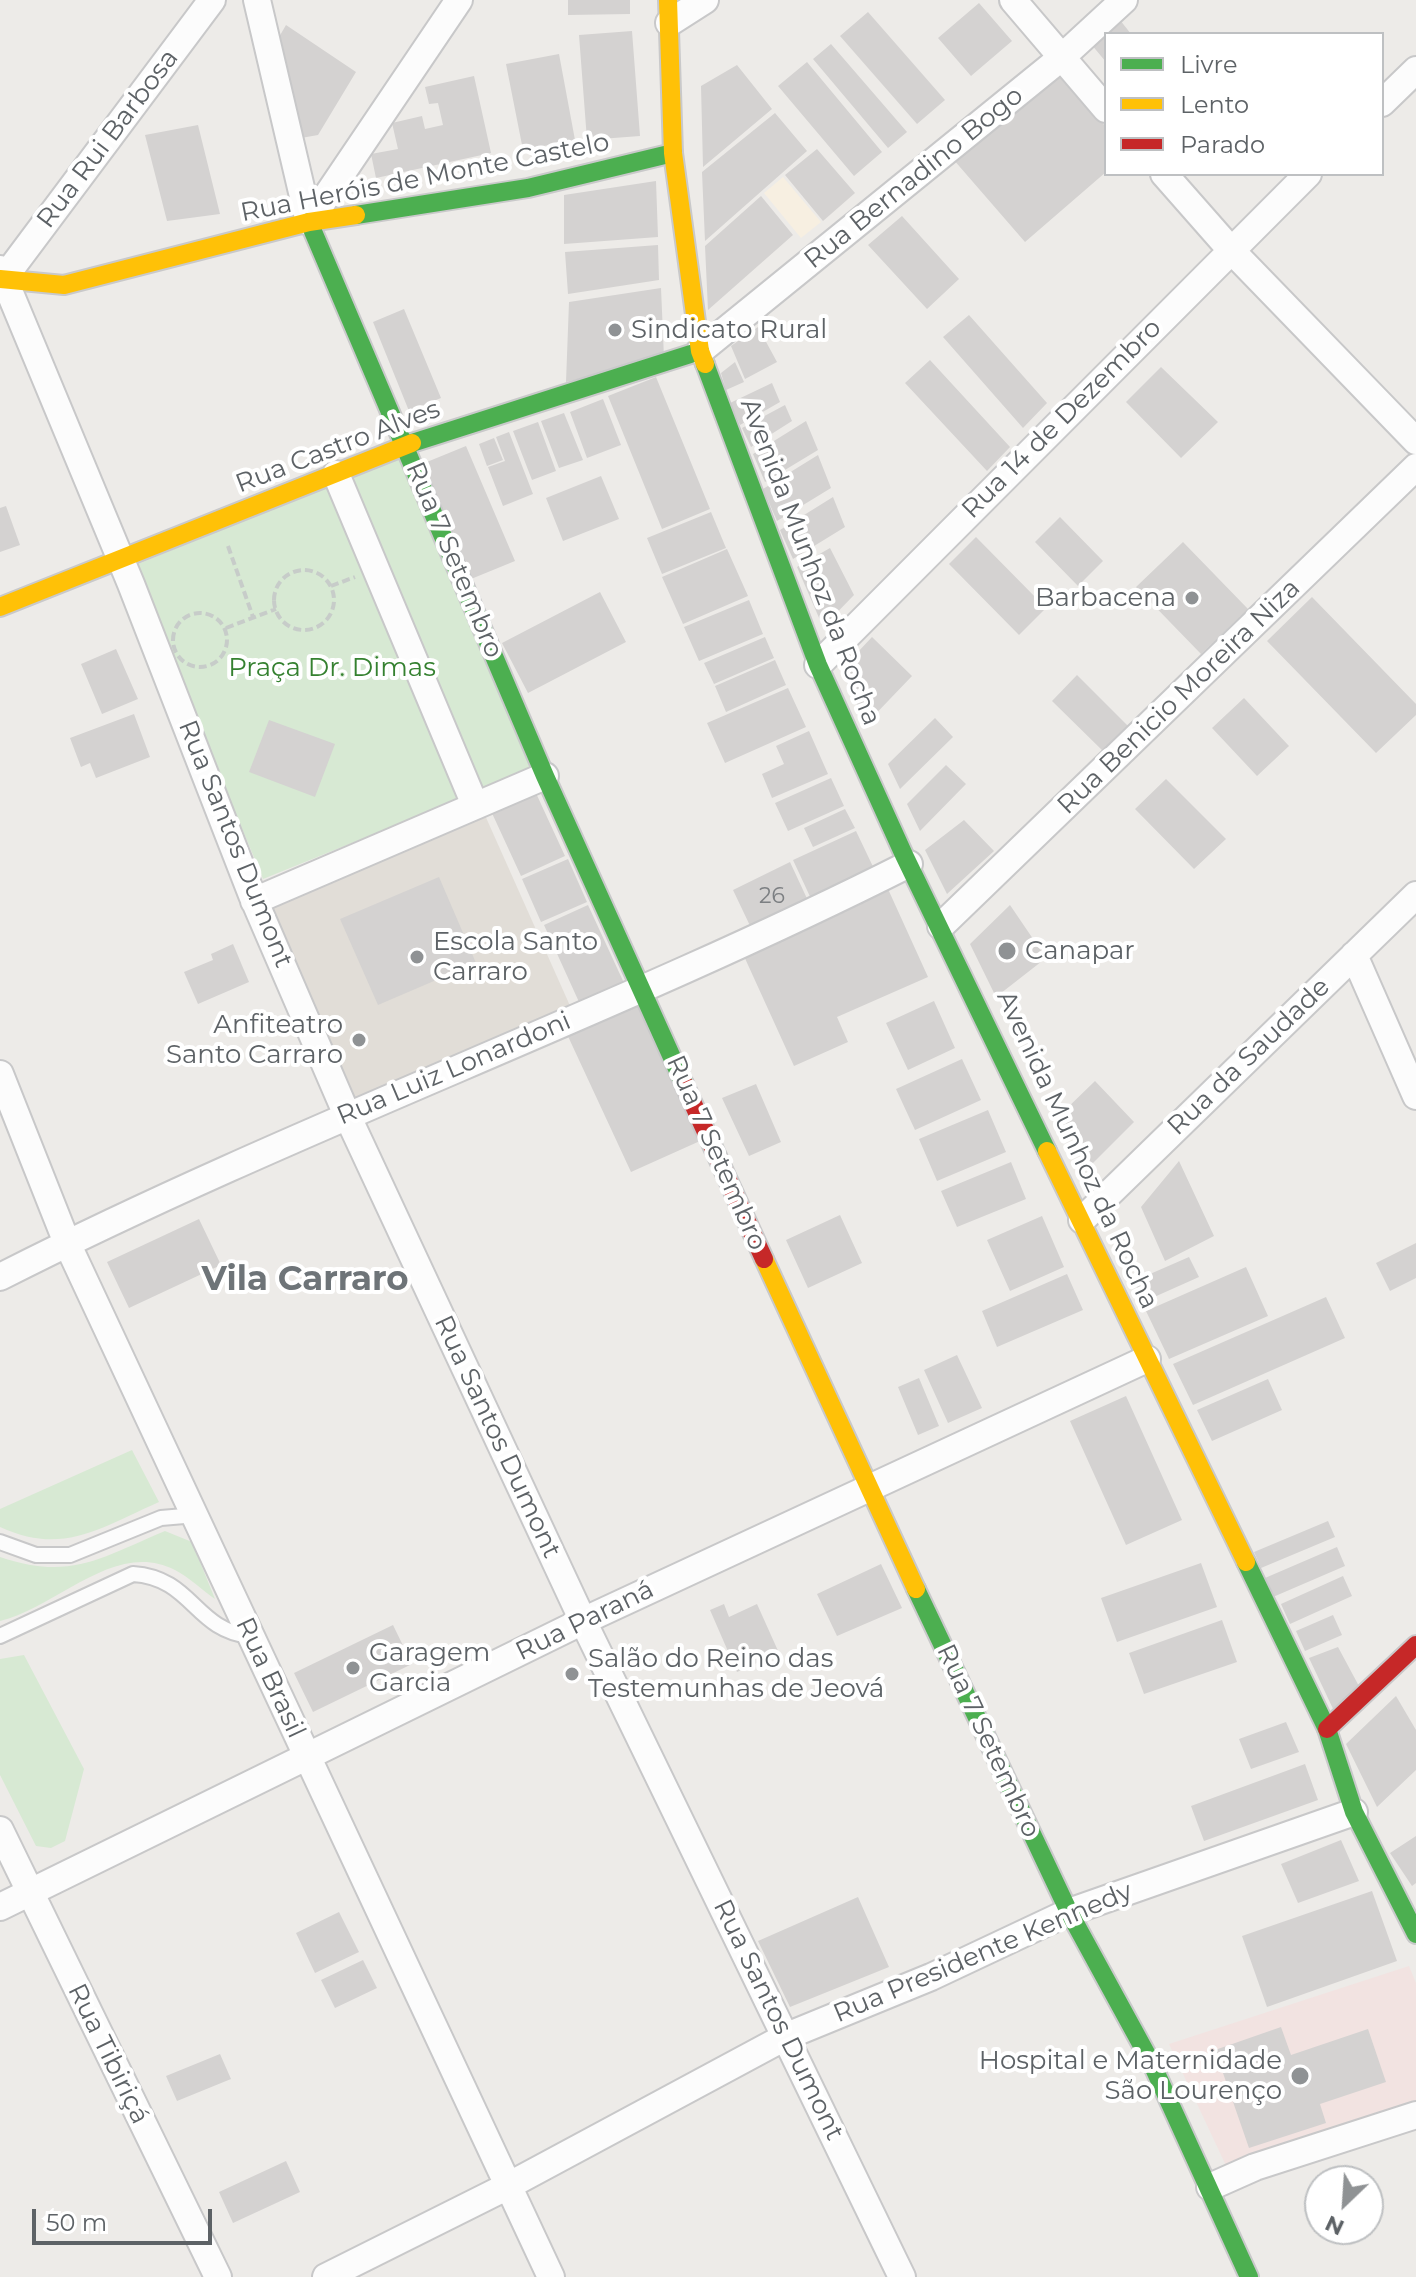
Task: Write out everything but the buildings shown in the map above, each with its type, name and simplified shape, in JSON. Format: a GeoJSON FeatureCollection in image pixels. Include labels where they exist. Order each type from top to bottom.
{"type":"FeatureCollection","features":[{"type":"Feature","properties":{"kind":"main road","name":"Avenida Munhoz da Rocha"},"geometry":{"type":"LineString","coordinates":[[668,11],[673,153],[700,351],[818,665],[909,864],[1327,1729],[1354,1812],[1416,1934]]}},
{"type":"Feature","properties":{"kind":"main road","name":"Rua Heróis de Monte Castelo"},"geometry":{"type":"LineString","coordinates":[[1,275],[37,285],[64,285],[309,222],[528,188],[673,153]]}},
{"type":"Feature","properties":{"kind":"main road","name":"Rua 7 Setembro"},"geometry":{"type":"LineString","coordinates":[[309,222],[405,445],[471,609],[867,1487],[1069,1912],[1152,2064],[1249,2277]]}},
{"type":"Feature","properties":{"kind":"main road","name":"Rua Castro Alves"},"geometry":{"type":"LineString","coordinates":[[0,607],[121,562],[405,445],[700,351]]}},
{"type":"Feature","properties":{"kind":"main road"},"geometry":{"type":"LineString","coordinates":[[1327,1729],[1416,1645]]}},
{"type":"Feature","properties":{"kind":"street","name":"Rua Rui Barbosa"},"geometry":{"type":"LineString","coordinates":[[1,275],[212,0]]}},
{"type":"Feature","properties":{"kind":"street","name":"Rua 7 Setembro"},"geometry":{"type":"LineString","coordinates":[[257,0],[309,222]]}},
{"type":"Feature","properties":{"kind":"street"},"geometry":{"type":"LineString","coordinates":[[309,222],[459,0]]}},
{"type":"Feature","properties":{"kind":"street"},"geometry":{"type":"LineString","coordinates":[[668,11],[705,0]]}},
{"type":"Feature","properties":{"kind":"street"},"geometry":{"type":"LineString","coordinates":[[1013,0],[1104,107]]}},
{"type":"Feature","properties":{"kind":"street","name":"Rua Bernadino Bogo"},"geometry":{"type":"LineString","coordinates":[[700,351],[1061,58],[1124,0]]}},
{"type":"Feature","properties":{"kind":"street"},"geometry":{"type":"LineString","coordinates":[[1384,101],[1416,70]]}},
{"type":"Feature","properties":{"kind":"street"},"geometry":{"type":"LineString","coordinates":[[1166,176],[1230,249],[1416,441]]}},
{"type":"Feature","properties":{"kind":"street","name":"Rua 14 de Dezembro"},"geometry":{"type":"LineString","coordinates":[[818,665],[1306,176]]}},
{"type":"Feature","properties":{"kind":"street","name":"Rua Santos Dumont"},"geometry":{"type":"LineString","coordinates":[[1,275],[121,562],[254,901],[347,1115],[583,1621],[902,2277]]}},
{"type":"Feature","properties":{"kind":"street","name":"Rua Benicio Moreira Niza"},"geometry":{"type":"LineString","coordinates":[[941,926],[1416,467]]}},
{"type":"Feature","properties":{"kind":"street"},"geometry":{"type":"LineString","coordinates":[[336,474],[475,805]]}},
{"type":"Feature","properties":{"kind":"street"},"geometry":{"type":"LineString","coordinates":[[254,901],[545,776]]}},
{"type":"Feature","properties":{"kind":"street","name":"Rua Luiz Lonardoni"},"geometry":{"type":"LineString","coordinates":[[0,1277],[67,1243],[347,1115],[828,905],[909,864]]}},
{"type":"Feature","properties":{"kind":"street","name":"Rua da Saudade"},"geometry":{"type":"LineString","coordinates":[[1082,1220],[1416,895]]}},
{"type":"Feature","properties":{"kind":"street"},"geometry":{"type":"LineString","coordinates":[[1354,955],[1416,1096]]}},
{"type":"Feature","properties":{"kind":"street","name":"Rua Brasil"},"geometry":{"type":"LineString","coordinates":[[0,1074],[67,1243],[506,2187],[551,2277]]}},
{"type":"Feature","properties":{"kind":"street","name":"Rua Paraná"},"geometry":{"type":"LineString","coordinates":[[0,1907],[583,1621],[1147,1359]]}},
{"type":"Feature","properties":{"kind":"street","name":"Rua Presidente Kennedy"},"geometry":{"type":"LineString","coordinates":[[326,2277],[506,2187],[787,2036],[931,1977],[1069,1912],[1354,1812]]}},
{"type":"Feature","properties":{"kind":"street","name":"Rua Tibiriçá"},"geometry":{"type":"LineString","coordinates":[[0,1830],[218,2277]]}},
{"type":"Feature","properties":{"kind":"street"},"geometry":{"type":"LineString","coordinates":[[1210,2187],[1255,2167],[1416,2115]]}},
{"type":"Feature","properties":{"kind":"lane"},"geometry":{"type":"LineString","coordinates":[[0,1542],[36,1555],[70,1555],[161,1518],[196,1515]]}},
{"type":"Feature","properties":{"kind":"lane"},"geometry":{"type":"LineString","coordinates":[[0,1636],[133,1574],[152,1576],[171,1583],[212,1624],[228,1634],[250,1636]]}},
{"type":"Feature","properties":{"kind":"path"},"geometry":{"type":"LineString","coordinates":[[220,521],[253,617]]}},
{"type":"Feature","properties":{"kind":"path"},"geometry":{"type":"LineString","coordinates":[[296,572],[319,574],[334,594],[329,617],[313,629],[292,627],[276,609],[279,584],[296,572]]}},
{"type":"Feature","properties":{"kind":"path"},"geometry":{"type":"LineString","coordinates":[[225,628],[276,609]]}},
{"type":"Feature","properties":{"kind":"path"},"geometry":{"type":"LineString","coordinates":[[209,614],[225,628],[225,650],[211,665],[193,666],[175,649],[174,630],[188,615],[209,614]]}},
{"type":"Feature","properties":{"kind":"shaded area"},"geometry":{"type":"Polygon","coordinates":[[[783,177],[821,222],[801,238],[764,193],[783,177]]]}},
{"type":"Feature","properties":{"kind":"shaded area","name":"Escola Santo Carraro"},"geometry":{"type":"Polygon","coordinates":[[[484,813],[571,1008],[347,1101],[264,905],[484,813]]]}},
{"type":"Feature","properties":{"kind":"shaded area","name":"Hospital e Maternidade São Lourenço"},"geometry":{"type":"Polygon","coordinates":[[[1409,1966],[1416,1983],[1416,2109],[1228,2170],[1169,2044],[1409,1966]]]}},
{"type":"Feature","properties":{"kind":"green space","name":"Praça Dr. Dimas"},"geometry":{"type":"Polygon","coordinates":[[[402,456],[532,770],[263,879],[133,566],[402,456]]]}},
{"type":"Feature","properties":{"kind":"green space"},"geometry":{"type":"Polygon","coordinates":[[[132,1450],[159,1502],[99,1529],[62,1539],[22,1535],[0,1527],[0,1509],[132,1450]]]}},
{"type":"Feature","properties":{"kind":"green space"},"geometry":{"type":"Polygon","coordinates":[[[165,1531],[192,1542],[215,1599],[175,1570],[153,1563],[130,1563],[109,1569],[22,1614],[0,1621],[0,1557],[47,1567],[66,1566],[103,1557],[165,1531]]]}},
{"type":"Feature","properties":{"kind":"green space"},"geometry":{"type":"Polygon","coordinates":[[[24,1655],[84,1769],[65,1841],[51,1848],[36,1846],[0,1775],[0,1659],[24,1655]]]}},
{"type":"Feature","properties":{"kind":"traffic: fast"},"geometry":{"type":"LineString","coordinates":[[356,215],[528,188],[673,153]]}},
{"type":"Feature","properties":{"kind":"traffic: fast"},"geometry":{"type":"LineString","coordinates":[[309,222],[545,776],[684,1084]]}},
{"type":"Feature","properties":{"kind":"traffic: fast"},"geometry":{"type":"LineString","coordinates":[[412,443],[700,351]]}},
{"type":"Feature","properties":{"kind":"traffic: fast"},"geometry":{"type":"LineString","coordinates":[[705,364],[818,665],[904,855],[1047,1151]]}},
{"type":"Feature","properties":{"kind":"traffic: fast"},"geometry":{"type":"LineString","coordinates":[[1246,1562],[1327,1729],[1354,1812],[1416,1934]]}},
{"type":"Feature","properties":{"kind":"traffic: fast"},"geometry":{"type":"LineString","coordinates":[[916,1589],[1069,1912],[1152,2064],[1249,2277]]}},
{"type":"Feature","properties":{"kind":"traffic: slow"},"geometry":{"type":"LineString","coordinates":[[668,0],[673,153],[700,351],[705,364]]}},
{"type":"Feature","properties":{"kind":"traffic: slow"},"geometry":{"type":"LineString","coordinates":[[0,279],[64,285],[309,222],[356,215]]}},
{"type":"Feature","properties":{"kind":"traffic: slow"},"geometry":{"type":"LineString","coordinates":[[0,607],[412,443]]}},
{"type":"Feature","properties":{"kind":"traffic: slow"},"geometry":{"type":"LineString","coordinates":[[1047,1151],[1246,1562]]}},
{"type":"Feature","properties":{"kind":"traffic: slow"},"geometry":{"type":"LineString","coordinates":[[764,1259],[916,1589]]}},
{"type":"Feature","properties":{"kind":"traffic: jam"},"geometry":{"type":"LineString","coordinates":[[684,1084],[764,1259]]}},
{"type":"Feature","properties":{"kind":"traffic: jam"},"geometry":{"type":"LineString","coordinates":[[1327,1729],[1416,1645]]}},
{"type":"Feature","properties":{"kind":"place","name":"Sindicato Rural"},"geometry":{"type":"Point","coordinates":[615,330]}},
{"type":"Feature","properties":{"kind":"place","name":"Barbacena"},"geometry":{"type":"Point","coordinates":[1192,598]}},
{"type":"Feature","properties":{"kind":"place","name":"Canapar"},"geometry":{"type":"Point","coordinates":[1007,951]}},
{"type":"Feature","properties":{"kind":"place","name":"Escola Santo Carraro"},"geometry":{"type":"Point","coordinates":[417,957]}},
{"type":"Feature","properties":{"kind":"place","name":"Anfiteatro Santo Carraro"},"geometry":{"type":"Point","coordinates":[359,1040]}},
{"type":"Feature","properties":{"kind":"place","name":"Garagem Garcia"},"geometry":{"type":"Point","coordinates":[353,1668]}},
{"type":"Feature","properties":{"kind":"place","name":"Salão do Reino das Testemunhas de Jeová"},"geometry":{"type":"Point","coordinates":[572,1674]}},
{"type":"Feature","properties":{"kind":"place","name":"Hospital e Maternidade São Lourenço"},"geometry":{"type":"Point","coordinates":[1300,2076]}},
{"type":"Feature","properties":{"kind":"district","name":"Vila Carraro"},"geometry":{"type":"Point","coordinates":[305,1280]}}]}
